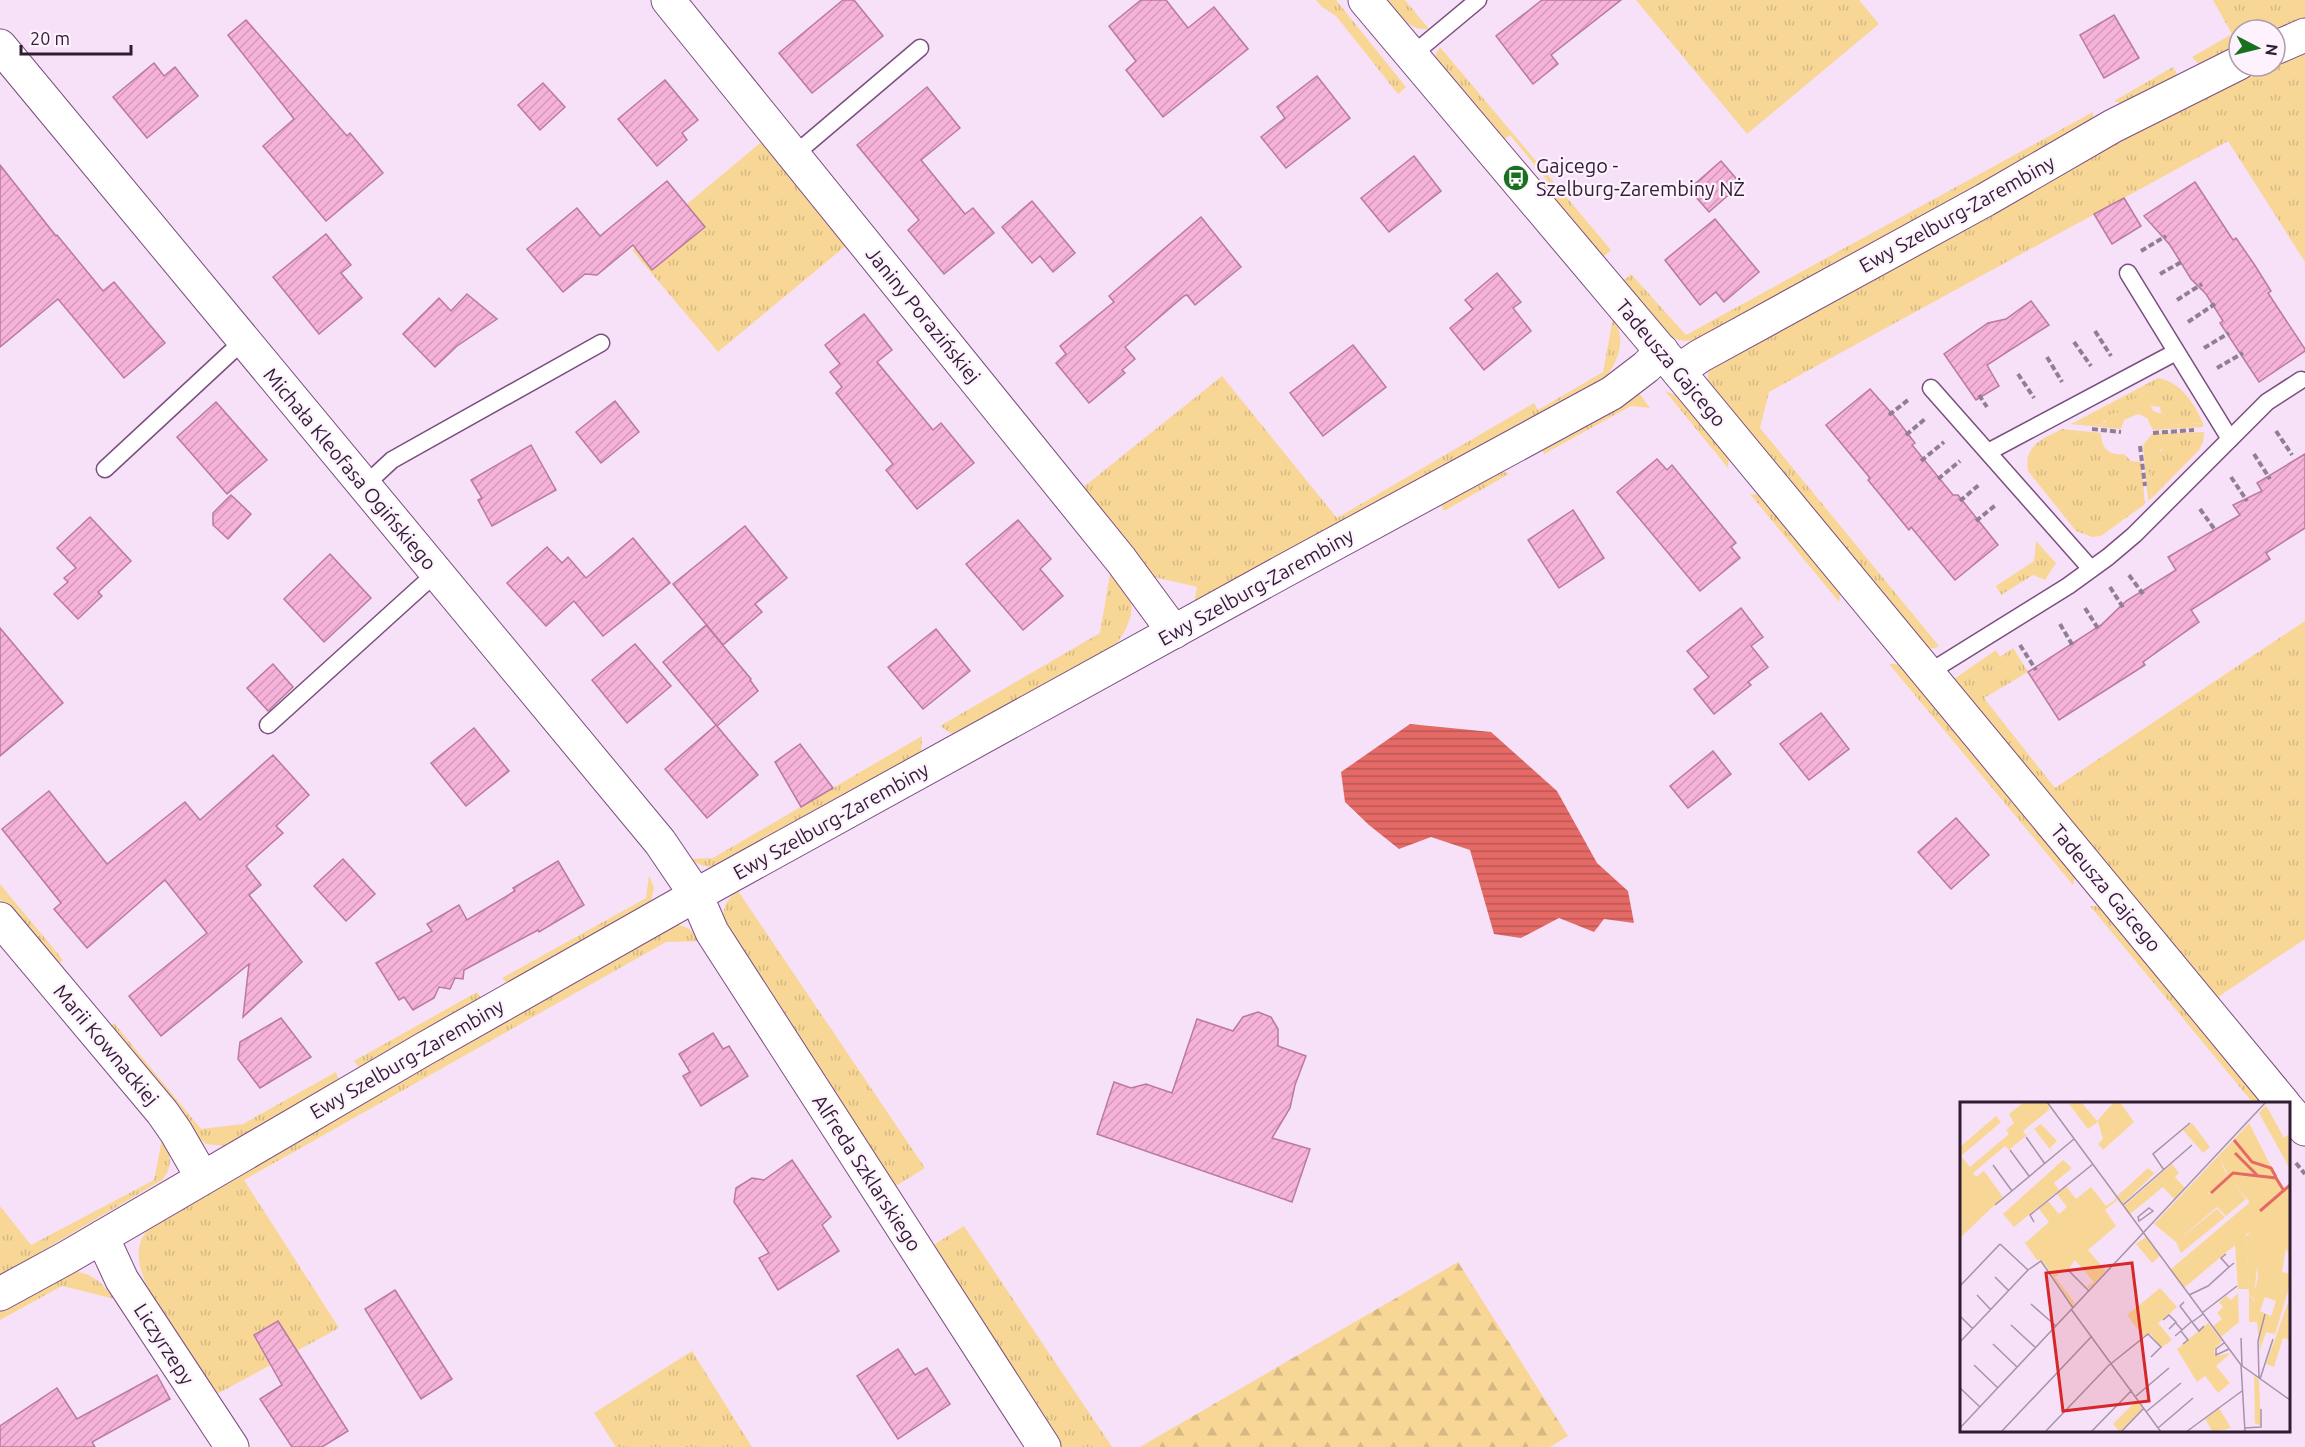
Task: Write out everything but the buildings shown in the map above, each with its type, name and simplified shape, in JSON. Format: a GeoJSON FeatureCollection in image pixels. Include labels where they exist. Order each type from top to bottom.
{"type":"FeatureCollection","features":[{"type":"Feature","properties":{"kind":"street","name":"Janiny Porazińskiej"},"geometry":{"type":"LineString","coordinates":[[668,0],[1121,560],[1174,632]]}},
{"type":"Feature","properties":{"kind":"street","name":"Tadeusza Gajcego"},"geometry":{"type":"LineString","coordinates":[[1365,0],[1670,361],[2282,1102]]}},
{"type":"Feature","properties":{"kind":"street"},"geometry":{"type":"LineString","coordinates":[[2287,43],[2305,35]]}},
{"type":"Feature","properties":{"kind":"street","name":"Michała Kleofasa Ogińskiego"},"geometry":{"type":"LineString","coordinates":[[0,46],[660,842],[696,895]]}},
{"type":"Feature","properties":{"kind":"street","name":"Ewy Szelburg-Zarembiny"},"geometry":{"type":"LineString","coordinates":[[0,1294],[696,895],[1612,393],[1646,367],[1700,356],[1985,200],[2113,126],[2227,69]]}},
{"type":"Feature","properties":{"kind":"street","name":"Alfreda Szklarskiego"},"geometry":{"type":"LineString","coordinates":[[696,895],[706,921],[716,938],[1044,1447]]}},
{"type":"Feature","properties":{"kind":"street","name":"Marii Kownackiej"},"geometry":{"type":"LineString","coordinates":[[0,919],[162,1112],[177,1132],[202,1177]]}},
{"type":"Feature","properties":{"kind":"street"},"geometry":{"type":"LineString","coordinates":[[2290,1110],[2305,1129]]}},
{"type":"Feature","properties":{"kind":"street","name":"Liczyrzepy"},"geometry":{"type":"LineString","coordinates":[[102,1237],[122,1280],[232,1447]]}},
{"type":"Feature","properties":{"kind":"lane"},"geometry":{"type":"LineString","coordinates":[[1412,55],[1478,0]]}},
{"type":"Feature","properties":{"kind":"lane"},"geometry":{"type":"LineString","coordinates":[[794,155],[920,48]]}},
{"type":"Feature","properties":{"kind":"lane"},"geometry":{"type":"LineString","coordinates":[[2128,273],[2226,434]]}},
{"type":"Feature","properties":{"kind":"lane"},"geometry":{"type":"LineString","coordinates":[[105,469],[243,341]]}},
{"type":"Feature","properties":{"kind":"lane"},"geometry":{"type":"LineString","coordinates":[[364,486],[392,460],[601,343]]}},
{"type":"Feature","properties":{"kind":"lane"},"geometry":{"type":"LineString","coordinates":[[1988,452],[2176,352]]}},
{"type":"Feature","properties":{"kind":"lane"},"geometry":{"type":"LineString","coordinates":[[1928,674],[2068,586],[2091,569],[2134,535],[2226,434],[2273,397],[2301,380]]}},
{"type":"Feature","properties":{"kind":"lane"},"geometry":{"type":"LineString","coordinates":[[1931,388],[2091,569]]}},
{"type":"Feature","properties":{"kind":"lane"},"geometry":{"type":"LineString","coordinates":[[268,725],[436,573]]}},
{"type":"Feature","properties":{"kind":"path"},"geometry":{"type":"LineString","coordinates":[[2159,275],[2182,261]]}},
{"type":"Feature","properties":{"kind":"path"},"geometry":{"type":"LineString","coordinates":[[2176,300],[2202,285]]}},
{"type":"Feature","properties":{"kind":"path"},"geometry":{"type":"LineString","coordinates":[[2181,326],[2215,304]]}},
{"type":"Feature","properties":{"kind":"path"},"geometry":{"type":"LineString","coordinates":[[2095,331],[2115,362]]}},
{"type":"Feature","properties":{"kind":"path"},"geometry":{"type":"LineString","coordinates":[[2197,352],[2229,333]]}},
{"type":"Feature","properties":{"kind":"path"},"geometry":{"type":"LineString","coordinates":[[2074,342],[2096,373]]}},
{"type":"Feature","properties":{"kind":"path"},"geometry":{"type":"LineString","coordinates":[[2210,372],[2243,353]]}},
{"type":"Feature","properties":{"kind":"path"},"geometry":{"type":"LineString","coordinates":[[2047,357],[2067,388]]}},
{"type":"Feature","properties":{"kind":"path"},"geometry":{"type":"LineString","coordinates":[[2018,374],[2038,404]]}},
{"type":"Feature","properties":{"kind":"path"},"geometry":{"type":"LineString","coordinates":[[1906,435],[1928,417]]}},
{"type":"Feature","properties":{"kind":"path"},"geometry":{"type":"LineString","coordinates":[[2271,423],[2292,455]]}},
{"type":"Feature","properties":{"kind":"path"},"geometry":{"type":"LineString","coordinates":[[2153,433],[2226,434]]}},
{"type":"Feature","properties":{"kind":"path"},"geometry":{"type":"LineString","coordinates":[[1922,461],[1946,441]]}},
{"type":"Feature","properties":{"kind":"path"},"geometry":{"type":"LineString","coordinates":[[2248,446],[2270,479]]}},
{"type":"Feature","properties":{"kind":"path"},"geometry":{"type":"LineString","coordinates":[[1938,479],[1962,459]]}},
{"type":"Feature","properties":{"kind":"path"},"geometry":{"type":"LineString","coordinates":[[2226,468],[2247,501]]}},
{"type":"Feature","properties":{"kind":"path"},"geometry":{"type":"LineString","coordinates":[[1960,501],[1982,482]]}},
{"type":"Feature","properties":{"kind":"path"},"geometry":{"type":"LineString","coordinates":[[2194,501],[2215,530]]}},
{"type":"Feature","properties":{"kind":"path"},"geometry":{"type":"LineString","coordinates":[[1976,521],[1999,503]]}},
{"type":"Feature","properties":{"kind":"path"},"geometry":{"type":"LineString","coordinates":[[2125,569],[2143,594]]}},
{"type":"Feature","properties":{"kind":"path"},"geometry":{"type":"LineString","coordinates":[[2108,582],[2124,609]]}},
{"type":"Feature","properties":{"kind":"path"},"geometry":{"type":"LineString","coordinates":[[2080,600],[2099,630]]}},
{"type":"Feature","properties":{"kind":"path"},"geometry":{"type":"LineString","coordinates":[[2055,616],[2073,646]]}},
{"type":"Feature","properties":{"kind":"path"},"geometry":{"type":"LineString","coordinates":[[2017,640],[2036,670]]}},
{"type":"Feature","properties":{"kind":"green space"},"geometry":{"type":"Polygon","coordinates":[[[1316,0],[1336,0],[1406,87],[1398,94],[1336,16],[1316,0]]]}},
{"type":"Feature","properties":{"kind":"green space"},"geometry":{"type":"Polygon","coordinates":[[[1388,0],[1405,0],[1429,29],[1410,25],[1388,0]]]}},
{"type":"Feature","properties":{"kind":"green space"},"geometry":{"type":"Polygon","coordinates":[[[1636,0],[1859,0],[1879,24],[1747,134],[1636,0]]]}},
{"type":"Feature","properties":{"kind":"green space"},"geometry":{"type":"Polygon","coordinates":[[[2213,0],[2305,0],[2305,21],[2287,29],[2287,18],[2227,18],[2227,25],[2213,0]]]}},
{"type":"Feature","properties":{"kind":"green space"},"geometry":{"type":"Polygon","coordinates":[[[2227,37],[2227,55],[2201,67],[2192,57],[2227,37]]]}},
{"type":"Feature","properties":{"kind":"green space"},"geometry":{"type":"Polygon","coordinates":[[[1440,47],[1611,250],[1602,258],[1550,195],[1555,190],[1510,135],[1505,139],[1435,56],[1440,47]]]}},
{"type":"Feature","properties":{"kind":"green space"},"geometry":{"type":"Polygon","coordinates":[[[2305,50],[2305,262],[2228,141],[1769,392],[1760,428],[1939,646],[1928,648],[1707,383],[1709,367],[2229,80],[2234,78],[2287,78],[2287,57],[2305,50]]]}},
{"type":"Feature","properties":{"kind":"green space"},"geometry":{"type":"Polygon","coordinates":[[[2173,67],[2179,77],[2125,105],[2114,101],[2173,67]]]}},
{"type":"Feature","properties":{"kind":"green space"},"geometry":{"type":"Polygon","coordinates":[[[2093,112],[2093,122],[1705,337],[1685,341],[1667,334],[1622,282],[1631,274],[1686,335],[2093,112]]]}},
{"type":"Feature","properties":{"kind":"green space"},"geometry":{"type":"Polygon","coordinates":[[[765,139],[848,244],[718,352],[632,250],[765,139]]]}},
{"type":"Feature","properties":{"kind":"green space"},"geometry":{"type":"Polygon","coordinates":[[[1613,318],[1620,334],[1619,350],[1614,365],[1604,379],[1194,603],[1197,587],[1150,576],[1081,489],[1222,376],[1337,518],[1534,403],[1538,410],[1603,372],[1613,318]]]}},
{"type":"Feature","properties":{"kind":"green space"},"geometry":{"type":"Polygon","coordinates":[[[2158,378],[2173,384],[2186,394],[2203,423],[2171,425],[2166,415],[2161,413],[2160,407],[2152,406],[2150,403],[2120,412],[2104,421],[2103,425],[2075,422],[2158,378]]]}},
{"type":"Feature","properties":{"kind":"green space"},"geometry":{"type":"Polygon","coordinates":[[[1665,391],[1678,396],[1729,455],[1728,468],[1665,391]]]}},
{"type":"Feature","properties":{"kind":"green space"},"geometry":{"type":"Polygon","coordinates":[[[1639,393],[1650,408],[1631,406],[1544,454],[1541,447],[1639,393]]]}},
{"type":"Feature","properties":{"kind":"green space"},"geometry":{"type":"Polygon","coordinates":[[[2138,397],[2150,403],[2153,411],[2166,415],[2171,425],[2203,423],[2203,427],[2153,430],[2147,418],[2138,414],[2124,420],[2121,429],[2070,424],[2075,422],[2103,425],[2110,414],[2120,412],[2125,402],[2138,397]]]}},
{"type":"Feature","properties":{"kind":"green space"},"geometry":{"type":"Polygon","coordinates":[[[2062,429],[2101,433],[2102,443],[2107,450],[2114,454],[2124,454],[2131,461],[2141,462],[2145,504],[2101,536],[2092,537],[2076,531],[2028,471],[2029,455],[2036,444],[2062,429]]]}},
{"type":"Feature","properties":{"kind":"green space"},"geometry":{"type":"Polygon","coordinates":[[[2204,432],[2204,435],[2172,437],[2168,446],[2160,450],[2159,454],[2148,462],[2152,498],[2148,500],[2143,445],[2152,434],[2204,432]]]}},
{"type":"Feature","properties":{"kind":"green space"},"geometry":{"type":"Polygon","coordinates":[[[2204,435],[2199,450],[2152,498],[2148,462],[2172,437],[2204,435]]]}},
{"type":"Feature","properties":{"kind":"green space"},"geometry":{"type":"Polygon","coordinates":[[[1498,469],[1509,474],[1444,511],[1439,501],[1498,469]]]}},
{"type":"Feature","properties":{"kind":"green space"},"geometry":{"type":"Polygon","coordinates":[[[1750,494],[1762,495],[1841,590],[1839,602],[1750,494]]]}},
{"type":"Feature","properties":{"kind":"green space"},"geometry":{"type":"Polygon","coordinates":[[[2036,541],[2056,563],[2045,580],[2033,575],[2001,595],[1996,586],[2034,561],[2036,541]]]}},
{"type":"Feature","properties":{"kind":"green space"},"geometry":{"type":"Polygon","coordinates":[[[1111,568],[1127,590],[1131,611],[1127,626],[1111,650],[952,734],[940,726],[1100,633],[1111,568]]]}},
{"type":"Feature","properties":{"kind":"green space"},"geometry":{"type":"Polygon","coordinates":[[[2305,621],[2305,939],[2218,997],[1954,679],[1996,650],[2000,657],[2013,648],[2028,672],[1984,698],[2055,788],[2305,621]]]}},
{"type":"Feature","properties":{"kind":"green space"},"geometry":{"type":"Polygon","coordinates":[[[1889,664],[1901,664],[2076,874],[2073,885],[1889,664]]]}},
{"type":"Feature","properties":{"kind":"green space"},"geometry":{"type":"Polygon","coordinates":[[[922,736],[921,755],[718,867],[703,866],[690,859],[713,858],[922,736]]]}},
{"type":"Feature","properties":{"kind":"green space"},"geometry":{"type":"Polygon","coordinates":[[[649,875],[654,888],[650,905],[509,985],[502,978],[646,898],[649,875]]]}},
{"type":"Feature","properties":{"kind":"green space"},"geometry":{"type":"Polygon","coordinates":[[[0,884],[63,960],[56,966],[0,899],[0,884]]]}},
{"type":"Feature","properties":{"kind":"green space"},"geometry":{"type":"Polygon","coordinates":[[[738,891],[925,1168],[894,1187],[723,923],[726,905],[738,891]]]}},
{"type":"Feature","properties":{"kind":"green space"},"geometry":{"type":"Polygon","coordinates":[[[2090,906],[2102,906],[2264,1102],[2252,1102],[2090,906]]]}},
{"type":"Feature","properties":{"kind":"green space"},"geometry":{"type":"Polygon","coordinates":[[[679,925],[688,928],[704,941],[666,942],[244,1180],[339,1328],[217,1394],[155,1304],[146,1284],[140,1265],[139,1249],[142,1238],[152,1224],[668,926],[679,925]]]}},
{"type":"Feature","properties":{"kind":"green space"},"geometry":{"type":"Polygon","coordinates":[[[477,992],[482,999],[360,1069],[354,1061],[477,992]]]}},
{"type":"Feature","properties":{"kind":"green space"},"geometry":{"type":"Polygon","coordinates":[[[114,1023],[201,1129],[243,1124],[336,1072],[339,1080],[226,1146],[206,1144],[195,1135],[107,1028],[114,1023]]]}},
{"type":"Feature","properties":{"kind":"green space"},"geometry":{"type":"Polygon","coordinates":[[[162,1139],[170,1165],[162,1180],[0,1276],[0,1206],[31,1245],[154,1180],[162,1139]]]}},
{"type":"Feature","properties":{"kind":"green space"},"geometry":{"type":"Polygon","coordinates":[[[964,1226],[1112,1447],[1058,1447],[932,1246],[964,1226]]]}},
{"type":"Feature","properties":{"kind":"green space"},"geometry":{"type":"Polygon","coordinates":[[[1458,1262],[1568,1436],[1550,1447],[1140,1447],[1458,1262]]]}},
{"type":"Feature","properties":{"kind":"green space"},"geometry":{"type":"Polygon","coordinates":[[[67,1271],[89,1275],[115,1299],[62,1286],[0,1320],[0,1305],[67,1271]]]}},
{"type":"Feature","properties":{"kind":"green space"},"geometry":{"type":"Polygon","coordinates":[[[692,1351],[752,1447],[616,1447],[594,1413],[692,1351]]]}},
{"type":"Feature","properties":{"kind":"shaded area"},"geometry":{"type":"Polygon","coordinates":[[[1410,724],[1491,732],[1557,791],[1597,863],[1628,891],[1634,923],[1604,919],[1594,932],[1559,918],[1521,938],[1494,934],[1470,850],[1431,837],[1399,849],[1369,825],[1345,802],[1341,772],[1410,724]]]}},
{"type":"Feature","properties":{"kind":"place","name":"Gajcego - Szelburg-Zarembiny NŻ"},"geometry":{"type":"Point","coordinates":[1516,178]}}]}
